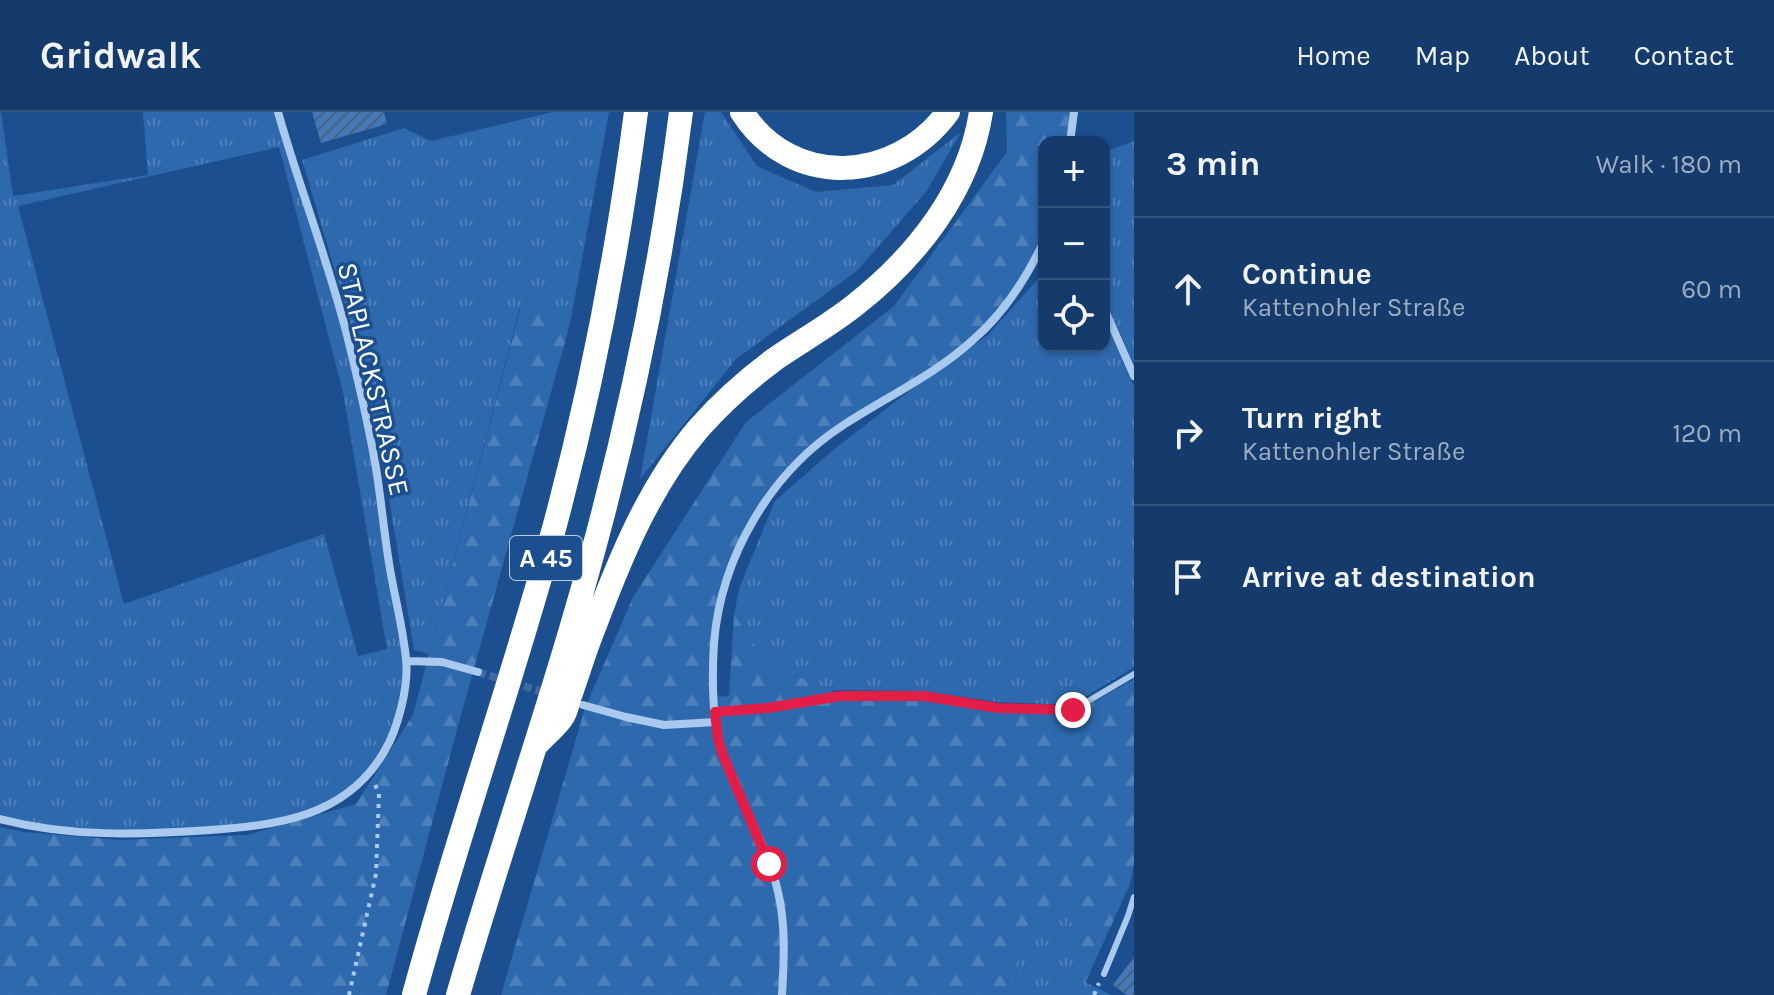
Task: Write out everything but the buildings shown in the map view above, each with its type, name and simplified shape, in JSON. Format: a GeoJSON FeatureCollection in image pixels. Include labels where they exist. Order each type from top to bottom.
{"type":"FeatureCollection","features":[{"type":"Feature","properties":{"kind":"highway","name":"A 45"},"geometry":{"type":"LineString","coordinates":[[414,995],[437,911],[521,646],[581,425],[603,324],[636,112]]}},
{"type":"Feature","properties":{"kind":"highway","name":"A 45"},"geometry":{"type":"LineString","coordinates":[[458,995],[563,657],[624,431],[648,315],[681,112]]}},
{"type":"Feature","properties":{"kind":"highway"},"geometry":{"type":"LineString","coordinates":[[742,112],[751,126],[778,150],[806,164],[836,169],[866,166],[893,158],[917,145],[948,112]]}},
{"type":"Feature","properties":{"kind":"highway"},"geometry":{"type":"LineString","coordinates":[[534,747],[563,716],[619,562],[649,501],[685,445],[713,412],[772,362],[854,306],[915,249],[936,223],[956,187],[971,151],[981,112]]}},
{"type":"Feature","properties":{"kind":"street","name":"STAPLACKSTRASSE"},"geometry":{"type":"LineString","coordinates":[[0,819],[72,833],[111,834],[248,827],[309,814],[348,793],[384,752],[394,730],[405,690],[406,661],[375,465],[349,343],[278,112]]}},
{"type":"Feature","properties":{"kind":"street"},"geometry":{"type":"LineString","coordinates":[[1071,136],[1074,112]]}},
{"type":"Feature","properties":{"kind":"street"},"geometry":{"type":"LineString","coordinates":[[782,995],[784,950],[779,893],[722,753],[716,722],[714,645],[725,584],[739,547],[772,493],[793,467],[841,427],[924,377],[974,339],[1008,300],[1038,252]]}},
{"type":"Feature","properties":{"kind":"street"},"geometry":{"type":"LineString","coordinates":[[1110,322],[1134,376]]}},
{"type":"Feature","properties":{"kind":"street"},"geometry":{"type":"LineString","coordinates":[[406,661],[442,662],[478,672]]}},
{"type":"Feature","properties":{"kind":"street"},"geometry":{"type":"LineString","coordinates":[[583,705],[664,725],[716,722]]}},
{"type":"Feature","properties":{"kind":"lane"},"geometry":{"type":"LineString","coordinates":[[715,712],[768,708],[840,696],[924,696],[998,708],[1073,710],[1134,674]]}},
{"type":"Feature","properties":{"kind":"lane"},"geometry":{"type":"LineString","coordinates":[[1104,974],[1134,897]]}},
{"type":"Feature","properties":{"kind":"path"},"geometry":{"type":"LineString","coordinates":[[349,995],[376,874],[379,793],[369,772]]}},
{"type":"Feature","properties":{"kind":"green space"},"geometry":{"type":"Polygon","coordinates":[[[0,112],[13,196],[148,175],[143,112],[274,112],[326,264],[375,465],[406,661],[405,690],[384,752],[348,793],[284,821],[111,834],[0,819],[0,112]],[[279,147],[18,206],[124,604],[324,534],[358,656],[387,649],[343,392],[279,147]]]}},
{"type":"Feature","properties":{"kind":"green space"},"geometry":{"type":"Polygon","coordinates":[[[553,112],[609,112],[570,324],[520,307],[429,654],[414,650],[383,462],[355,338],[302,160],[404,128],[431,141],[553,112]]]}},
{"type":"Feature","properties":{"kind":"green space"},"geometry":{"type":"Polygon","coordinates":[[[705,112],[721,112],[757,166],[816,192],[893,185],[961,132],[926,192],[857,271],[736,359],[640,479],[705,112]]]}},
{"type":"Feature","properties":{"kind":"green space"},"geometry":{"type":"Polygon","coordinates":[[[1006,112],[1074,112],[1070,136],[1038,136],[1038,252],[1026,275],[974,339],[841,427],[793,467],[739,547],[717,615],[715,697],[729,696],[734,614],[767,665],[832,690],[840,700],[924,700],[1074,713],[1134,679],[1134,863],[1130,884],[1085,983],[1064,891],[1027,926],[1012,995],[501,995],[585,708],[633,597],[746,422],[894,306],[1007,152],[1006,112]]]}},
{"type":"Feature","properties":{"kind":"green space"},"geometry":{"type":"Polygon","coordinates":[[[1134,141],[1134,364],[1110,311],[1110,150],[1134,141]]]}},
{"type":"Feature","properties":{"kind":"green space"},"geometry":{"type":"Polygon","coordinates":[[[1038,278],[1038,352],[1110,352],[1110,333],[1134,387],[1134,667],[1072,705],[998,702],[924,691],[832,690],[767,665],[734,614],[740,586],[775,501],[833,450],[988,335],[1038,278]]]}},
{"type":"Feature","properties":{"kind":"green space"},"geometry":{"type":"Polygon","coordinates":[[[521,306],[570,324],[386,995],[0,995],[0,827],[119,840],[247,835],[356,804],[413,715],[521,306]]]}},
{"type":"Feature","properties":{"kind":"green space"},"geometry":{"type":"Polygon","coordinates":[[[1065,890],[1085,982],[1111,995],[1012,995],[1027,926],[1065,890]]]}},
{"type":"Feature","properties":{"kind":"tunnel"},"geometry":{"type":"LineString","coordinates":[[478,672],[550,694]]}},
{"type":"Feature","properties":{"kind":"route"},"geometry":{"type":"LineString","coordinates":[[769,864],[722,753],[715,712],[768,708],[840,696],[924,696],[998,708],[1073,710]]}}]}
